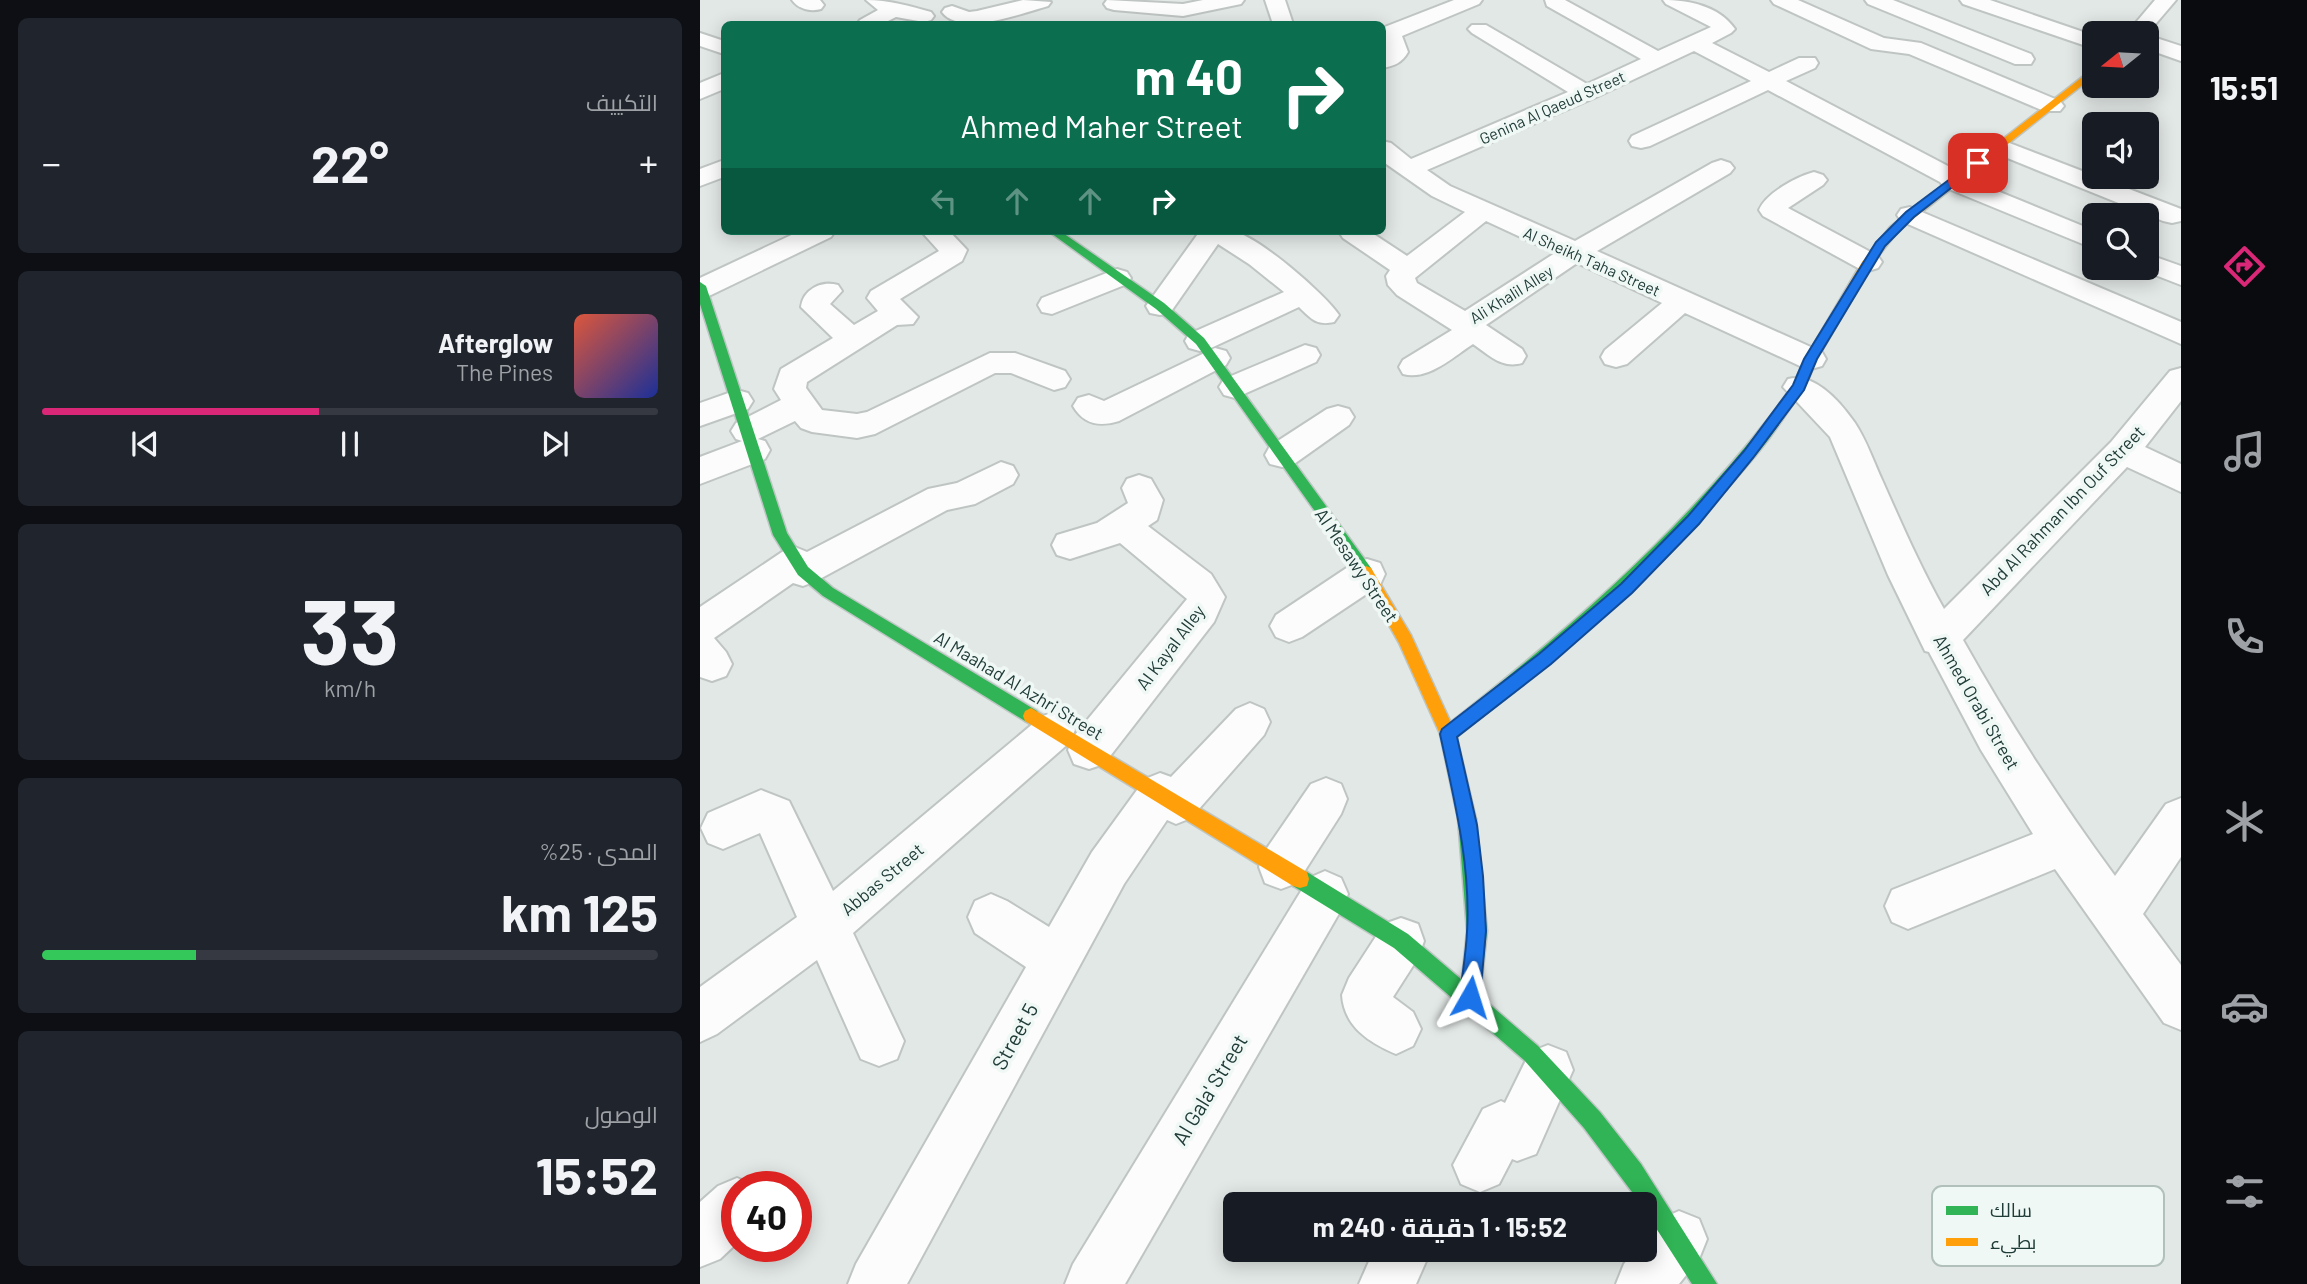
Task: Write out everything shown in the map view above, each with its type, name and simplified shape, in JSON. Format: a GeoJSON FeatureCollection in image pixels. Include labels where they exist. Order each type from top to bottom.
{"type":"FeatureCollection","features":[{"type":"Feature","properties":{"kind":"street"},"geometry":{"type":"LineString","coordinates":[[1114,4],[1183,10],[1234,0]]}},
{"type":"Feature","properties":{"kind":"street"},"geometry":{"type":"LineString","coordinates":[[1275,0],[1282,21]]}},
{"type":"Feature","properties":{"kind":"street"},"geometry":{"type":"LineString","coordinates":[[1402,0],[1420,20]]}},
{"type":"Feature","properties":{"kind":"street"},"geometry":{"type":"LineString","coordinates":[[1386,60],[1394,57],[1397,52],[1390,33],[1472,0]]}},
{"type":"Feature","properties":{"kind":"street","name":"Genina Al Qaeud Street"},"geometry":{"type":"LineString","coordinates":[[1408,169],[1586,93],[1724,29],[1720,23],[1674,0]]}},
{"type":"Feature","properties":{"kind":"street"},"geometry":{"type":"LineString","coordinates":[[1781,0],[1879,44],[1913,48],[2052,106]]}},
{"type":"Feature","properties":{"kind":"street"},"geometry":{"type":"LineString","coordinates":[[1875,0],[2023,59]]}},
{"type":"Feature","properties":{"kind":"street"},"geometry":{"type":"LineString","coordinates":[[1970,0],[2082,39]]}},
{"type":"Feature","properties":{"kind":"street"},"geometry":{"type":"LineString","coordinates":[[2148,21],[2166,0]]}},
{"type":"Feature","properties":{"kind":"street"},"geometry":{"type":"LineString","coordinates":[[1554,2],[1658,60]]}},
{"type":"Feature","properties":{"kind":"street"},"geometry":{"type":"LineString","coordinates":[[870,21],[884,5],[924,16]]}},
{"type":"Feature","properties":{"kind":"street"},"geometry":{"type":"LineString","coordinates":[[952,12],[957,16],[977,18],[1025,5]]}},
{"type":"Feature","properties":{"kind":"street"},"geometry":{"type":"LineString","coordinates":[[1923,19],[1944,6]]}},
{"type":"Feature","properties":{"kind":"street"},"geometry":{"type":"LineString","coordinates":[[1479,29],[1586,93]]}},
{"type":"Feature","properties":{"kind":"street"},"geometry":{"type":"LineString","coordinates":[[700,39],[721,46]]}},
{"type":"Feature","properties":{"kind":"street"},"geometry":{"type":"LineString","coordinates":[[1696,43],[1954,181],[2082,235]]}},
{"type":"Feature","properties":{"kind":"street"},"geometry":{"type":"LineString","coordinates":[[2160,46],[2181,54]]}},
{"type":"Feature","properties":{"kind":"street"},"geometry":{"type":"LineString","coordinates":[[1641,141],[1807,63]]}},
{"type":"Feature","properties":{"kind":"street"},"geometry":{"type":"LineString","coordinates":[[1448,734],[1545,659],[1626,588],[1693,520],[1749,455],[1805,373],[1868,261],[1894,229],[2082,81]]}},
{"type":"Feature","properties":{"kind":"street"},"geometry":{"type":"LineString","coordinates":[[700,92],[721,82]]}},
{"type":"Feature","properties":{"kind":"street"},"geometry":{"type":"LineString","coordinates":[[1999,146],[2172,215]]}},
{"type":"Feature","properties":{"kind":"street","name":"Al Sheikh Taha Street"},"geometry":{"type":"LineString","coordinates":[[1386,151],[1441,191],[1682,301],[1805,373]]}},
{"type":"Feature","properties":{"kind":"street","name":"Ali Khalil Alley"},"geometry":{"type":"LineString","coordinates":[[1407,269],[1400,276],[1402,285],[1468,327],[1473,320],[1574,253],[1721,168]]}},
{"type":"Feature","properties":{"kind":"street"},"geometry":{"type":"LineString","coordinates":[[700,178],[721,169]]}},
{"type":"Feature","properties":{"kind":"street"},"geometry":{"type":"LineString","coordinates":[[1814,180],[1774,205],[1772,210],[1868,261]]}},
{"type":"Feature","properties":{"kind":"street"},"geometry":{"type":"LineString","coordinates":[[1356,235],[1407,269],[1482,211]]}},
{"type":"Feature","properties":{"kind":"street"},"geometry":{"type":"LineString","coordinates":[[1910,215],[2181,334]]}},
{"type":"Feature","properties":{"kind":"street"},"geometry":{"type":"LineString","coordinates":[[701,288],[814,235]]}},
{"type":"Feature","properties":{"kind":"street"},"geometry":{"type":"LineString","coordinates":[[938,235],[953,250],[952,255],[882,295],[881,299],[905,319],[852,340],[792,377],[790,389],[801,404],[816,422],[863,425],[886,418],[990,363],[1015,363],[1054,379]]}},
{"type":"Feature","properties":{"kind":"street","name":"Al Mesawy Street"},"geometry":{"type":"LineString","coordinates":[[1058,235],[1160,306],[1207,349],[1367,575],[1405,640],[1448,734],[1468,825],[1477,931],[1470,997]]}},
{"type":"Feature","properties":{"kind":"street"},"geometry":{"type":"LineString","coordinates":[[1160,306],[1210,235]]}},
{"type":"Feature","properties":{"kind":"street"},"geometry":{"type":"LineString","coordinates":[[1089,406],[1100,414],[1108,414],[1207,349],[1314,304],[1263,259],[1220,235]]}},
{"type":"Feature","properties":{"kind":"street"},"geometry":{"type":"LineString","coordinates":[[2159,267],[2181,276]]}},
{"type":"Feature","properties":{"kind":"street"},"geometry":{"type":"LineString","coordinates":[[1052,305],[1117,278]]}},
{"type":"Feature","properties":{"kind":"street","name":"Al Maahad Al Azhri Street"},"geometry":{"type":"LineString","coordinates":[[701,288],[780,535],[799,566],[828,592],[1401,941],[1470,997],[1548,1070],[1614,1146],[1692,1261]]}},
{"type":"Feature","properties":{"kind":"street"},"geometry":{"type":"LineString","coordinates":[[828,291],[815,302],[815,307],[852,340]]}},
{"type":"Feature","properties":{"kind":"street"},"geometry":{"type":"LineString","coordinates":[[1616,357],[1682,301]]}},
{"type":"Feature","properties":{"kind":"street"},"geometry":{"type":"LineString","coordinates":[[1414,367],[1468,327],[1511,356]]}},
{"type":"Feature","properties":{"kind":"street"},"geometry":{"type":"LineString","coordinates":[[1235,387],[1305,355]]}},
{"type":"Feature","properties":{"kind":"street","name":"Ahmed Orabi Street"},"geometry":{"type":"LineString","coordinates":[[1805,373],[1824,408],[1844,432],[1895,551],[1939,639],[1996,737],[2064,844],[2181,1006]]}},
{"type":"Feature","properties":{"kind":"street","name":"Abd Al Rahman Ibn Ouf Street"},"geometry":{"type":"LineString","coordinates":[[1939,639],[2123,451],[2181,379]]}},
{"type":"Feature","properties":{"kind":"street"},"geometry":{"type":"LineString","coordinates":[[700,471],[746,427],[801,404]]}},
{"type":"Feature","properties":{"kind":"street"},"geometry":{"type":"LineString","coordinates":[[700,415],[746,427]]}},
{"type":"Feature","properties":{"kind":"street"},"geometry":{"type":"LineString","coordinates":[[1282,456],[1338,417]]}},
{"type":"Feature","properties":{"kind":"street"},"geometry":{"type":"LineString","coordinates":[[2123,451],[2181,479]]}},
{"type":"Feature","properties":{"kind":"street"},"geometry":{"type":"LineString","coordinates":[[700,627],[799,566],[940,498],[963,495],[1001,475]]}},
{"type":"Feature","properties":{"kind":"street"},"geometry":{"type":"LineString","coordinates":[[1070,545],[1109,533],[1145,510],[1146,500],[1139,488]]}},
{"type":"Feature","properties":{"kind":"street","name":"Al Kayal Alley"},"geometry":{"type":"LineString","coordinates":[[1072,740],[1201,611],[1206,597],[1198,585],[1122,525]]}},
{"type":"Feature","properties":{"kind":"street"},"geometry":{"type":"LineString","coordinates":[[1289,626],[1367,575]]}},
{"type":"Feature","properties":{"kind":"street","name":"Street 5"},"geometry":{"type":"LineString","coordinates":[[876,1284],[1108,868],[1168,798],[1250,722]]}},
{"type":"Feature","properties":{"kind":"street","name":"Abbas Street"},"geometry":{"type":"LineString","coordinates":[[700,1017],[1072,740]]}},
{"type":"Feature","properties":{"kind":"street"},"geometry":{"type":"LineString","coordinates":[[1281,867],[1326,799]]}},
{"type":"Feature","properties":{"kind":"street"},"geometry":{"type":"LineString","coordinates":[[723,828],[761,811],[774,816],[879,1041]]}},
{"type":"Feature","properties":{"kind":"street"},"geometry":{"type":"LineString","coordinates":[[2114,916],[2181,819]]}},
{"type":"Feature","properties":{"kind":"street"},"geometry":{"type":"LineString","coordinates":[[1908,906],[2064,844]]}},
{"type":"Feature","properties":{"kind":"street","name":"Al Gala' Street"},"geometry":{"type":"LineString","coordinates":[[1093,1284],[1325,894]]}},
{"type":"Feature","properties":{"kind":"street"},"geometry":{"type":"LineString","coordinates":[[991,917],[1056,959]]}},
{"type":"Feature","properties":{"kind":"street"},"geometry":{"type":"LineString","coordinates":[[1396,1029],[1371,1010],[1366,995],[1401,941]]}},
{"type":"Feature","properties":{"kind":"street"},"geometry":{"type":"LineString","coordinates":[[1480,1165],[1501,1127],[1517,1135],[1548,1070]]}},
{"type":"Feature","properties":{"kind":"street"},"geometry":{"type":"LineString","coordinates":[[700,1239],[721,1220]]}},
{"type":"Feature","properties":{"kind":"street"},"geometry":{"type":"LineString","coordinates":[[1644,1284],[1692,1261]]}},
{"type":"Feature","properties":{"kind":"street"},"geometry":{"type":"LineString","coordinates":[[1387,1284],[1397,1262]]}},
{"type":"Feature","properties":{"kind":"traffic: fast"},"geometry":{"type":"LineString","coordinates":[[1059,235],[1160,306],[1200,341],[1366,572]]}},
{"type":"Feature","properties":{"kind":"traffic: fast"},"geometry":{"type":"LineString","coordinates":[[700,286],[780,535],[803,571],[828,592],[1031,716]]}},
{"type":"Feature","properties":{"kind":"traffic: fast"},"geometry":{"type":"LineString","coordinates":[[1448,734],[1538,662],[1624,587],[1704,506],[1777,417]]}},
{"type":"Feature","properties":{"kind":"traffic: fast"},"geometry":{"type":"LineString","coordinates":[[1467,819],[1477,931],[1470,997]]}},
{"type":"Feature","properties":{"kind":"traffic: fast"},"geometry":{"type":"LineString","coordinates":[[1300,879],[1401,941],[1531,1053],[1592,1120],[1633,1172],[1705,1284]]}},
{"type":"Feature","properties":{"kind":"traffic: slow"},"geometry":{"type":"LineString","coordinates":[[1777,417],[1799,387],[1811,359],[1868,262],[1894,229],[2082,80]]}},
{"type":"Feature","properties":{"kind":"traffic: slow"},"geometry":{"type":"LineString","coordinates":[[1366,572],[1405,640],[1448,734],[1467,819]]}},
{"type":"Feature","properties":{"kind":"traffic: slow"},"geometry":{"type":"LineString","coordinates":[[1031,716],[1300,879]]}},
{"type":"Feature","properties":{"kind":"route"},"geometry":{"type":"LineString","coordinates":[[1470,997],[1477,931],[1474,876],[1468,825],[1448,734],[1586,624],[1693,520],[1749,455],[1799,387],[1811,359],[1880,244],[1910,215],[1978,163]]}}]}
